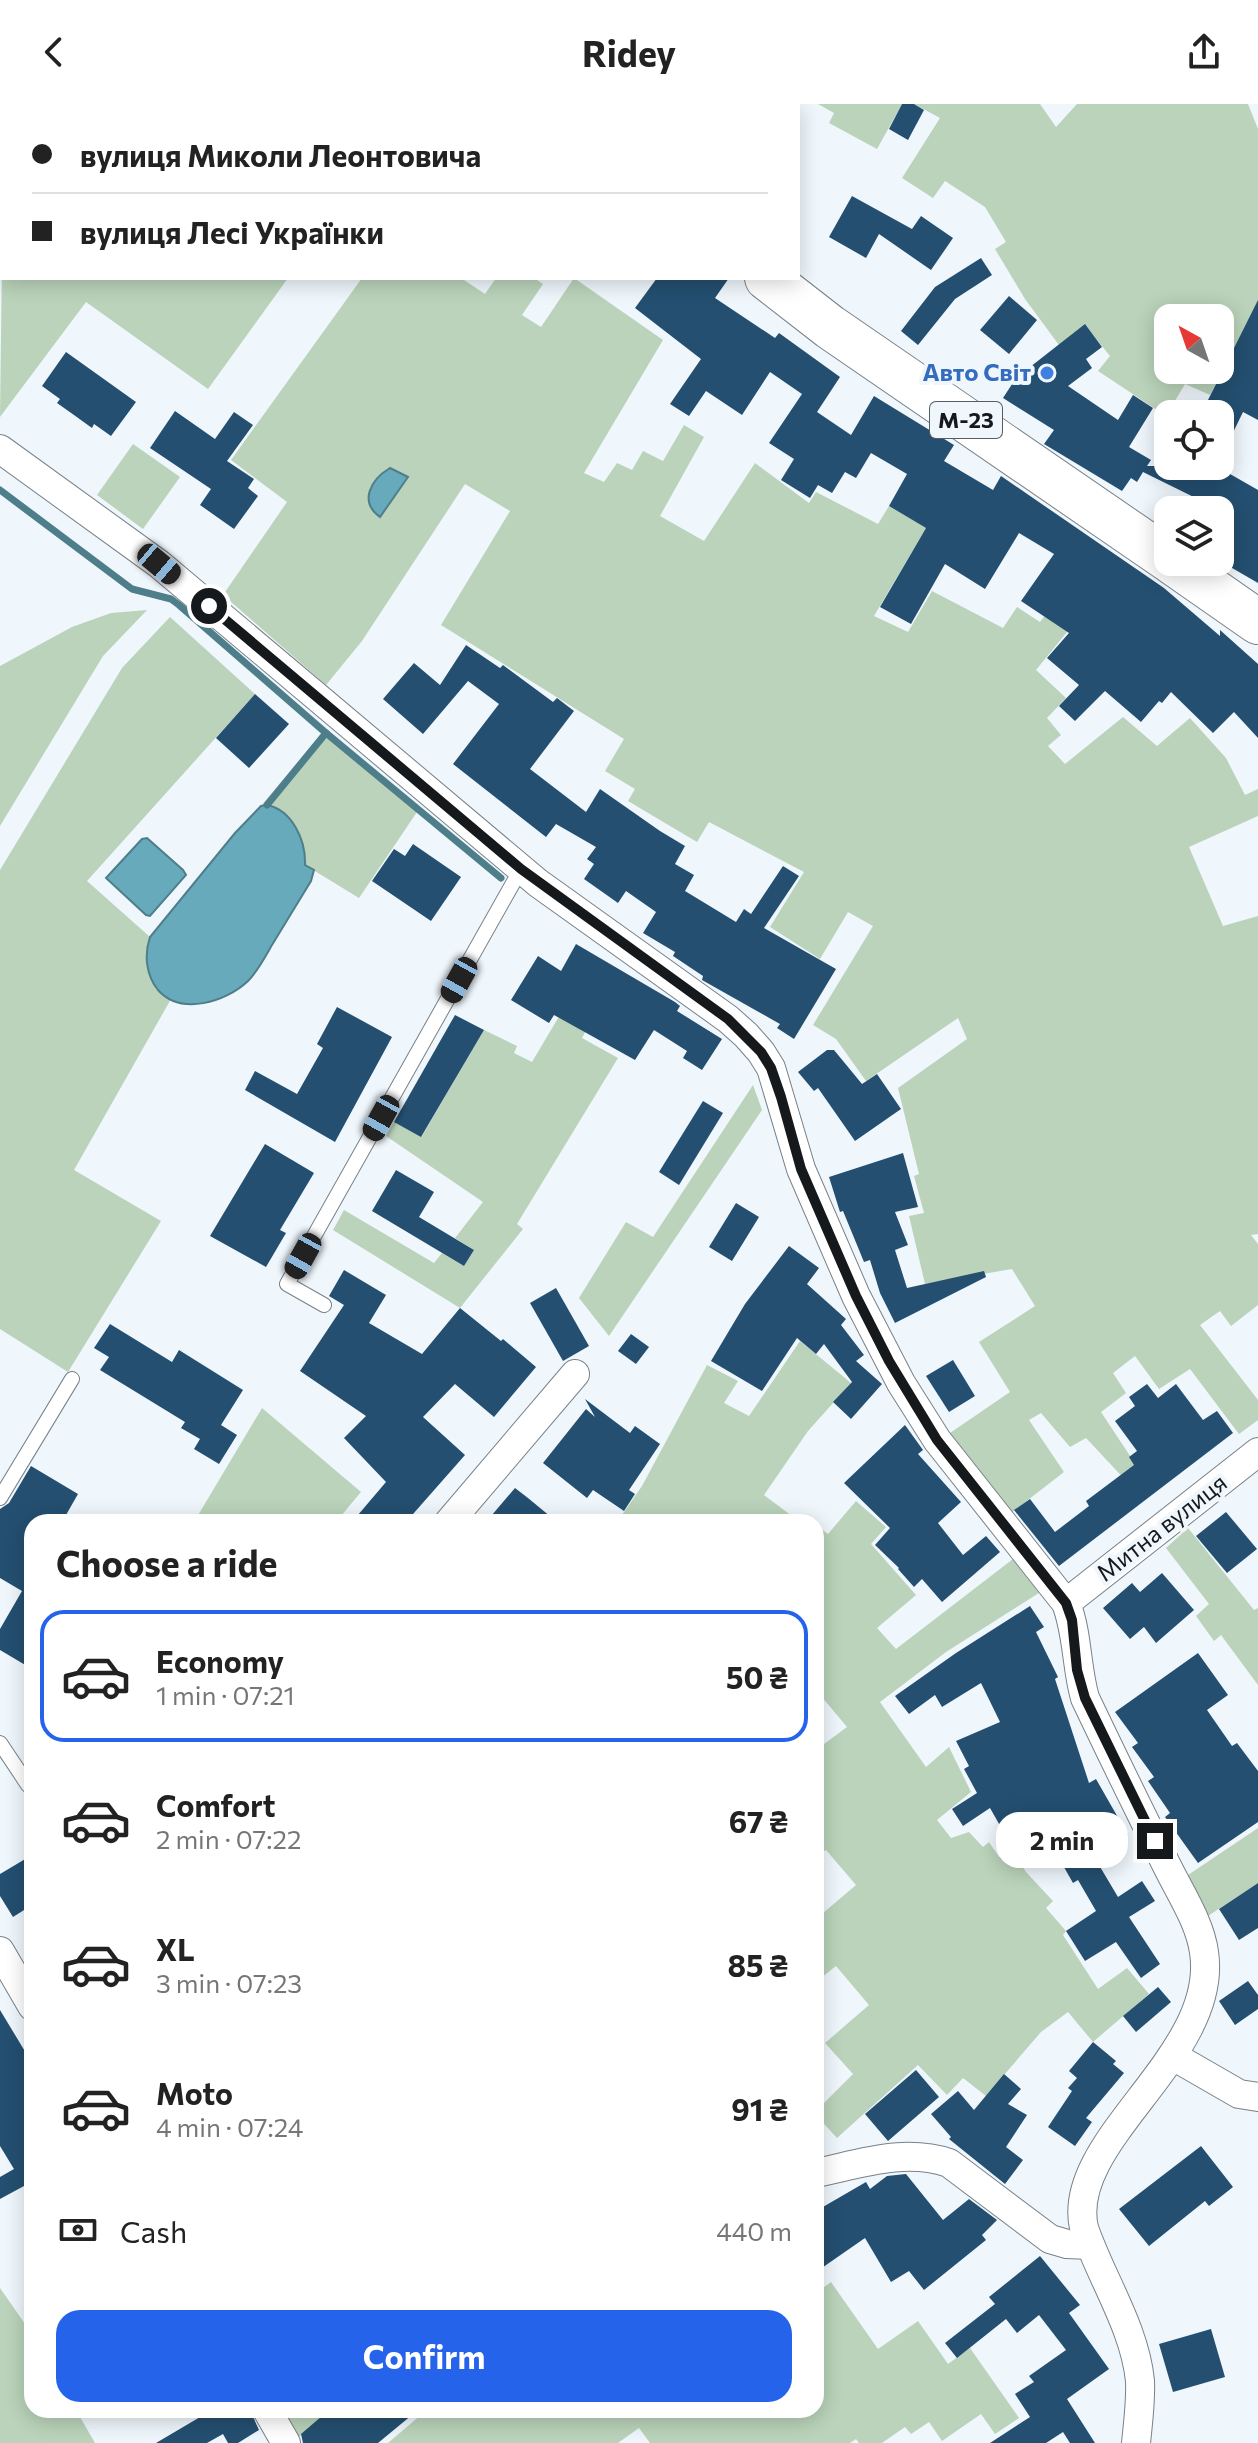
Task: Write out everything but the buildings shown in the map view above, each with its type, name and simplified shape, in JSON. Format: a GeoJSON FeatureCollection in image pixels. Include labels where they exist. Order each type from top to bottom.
{"type":"FeatureCollection","features":[{"type":"Feature","properties":{"kind":"highway","name":"М-23"},"geometry":{"type":"LineString","coordinates":[[770,280],[830,327],[1154,549]]}},
{"type":"Feature","properties":{"kind":"highway","name":"М-23"},"geometry":{"type":"LineString","coordinates":[[1193,576],[1258,622]]}},
{"type":"Feature","properties":{"kind":"street"},"geometry":{"type":"LineString","coordinates":[[0,449],[159,564],[521,869],[728,1019],[761,1052],[771,1068],[801,1169],[856,1296],[889,1361],[937,1440],[1066,1603],[1072,1620],[1077,1670],[1085,1698],[1183,1898],[1204,1950],[1206,1974],[1202,1993],[1173,2056],[1112,2139],[1082,2196],[1081,2214],[1090,2245],[1126,2329],[1137,2364],[1140,2382],[1136,2443]]}},
{"type":"Feature","properties":{"kind":"street"},"geometry":{"type":"LineString","coordinates":[[456,1514],[575,1374]]}},
{"type":"Feature","properties":{"kind":"street","name":"Митна вулиця"},"geometry":{"type":"LineString","coordinates":[[1066,1603],[1258,1452]]}},
{"type":"Feature","properties":{"kind":"street"},"geometry":{"type":"LineString","coordinates":[[0,1951],[24,1987]]}},
{"type":"Feature","properties":{"kind":"street"},"geometry":{"type":"LineString","coordinates":[[1173,2056],[1239,2094],[1258,2097]]}},
{"type":"Feature","properties":{"kind":"street"},"geometry":{"type":"LineString","coordinates":[[824,2171],[896,2156],[931,2157],[949,2163],[1050,2239],[1067,2244],[1090,2245]]}},
{"type":"Feature","properties":{"kind":"street"},"geometry":{"type":"LineString","coordinates":[[272,2418],[286,2443]]}},
{"type":"Feature","properties":{"kind":"lane"},"geometry":{"type":"LineString","coordinates":[[324,1305],[287,1284],[521,869]]}},
{"type":"Feature","properties":{"kind":"lane"},"geometry":{"type":"LineString","coordinates":[[0,1498],[72,1379]]}},
{"type":"Feature","properties":{"kind":"lane"},"geometry":{"type":"LineString","coordinates":[[0,1743],[24,1779]]}},
{"type":"Feature","properties":{"kind":"green space"},"geometry":{"type":"Polygon","coordinates":[[[818,104],[902,104],[877,149],[829,123],[834,113],[818,104]]]}},
{"type":"Feature","properties":{"kind":"green space"},"geometry":{"type":"Polygon","coordinates":[[[914,104],[1040,104],[1056,127],[1077,104],[1248,104],[1258,129],[1258,301],[1234,348],[1234,304],[1154,304],[1154,384],[1185,384],[1176,400],[1154,400],[1154,408],[1098,371],[1110,356],[1085,325],[1059,345],[1025,299],[995,249],[1006,242],[985,207],[945,181],[933,198],[902,178],[940,118],[914,104]]]}},
{"type":"Feature","properties":{"kind":"green space"},"geometry":{"type":"Polygon","coordinates":[[[2,280],[287,280],[208,389],[86,302],[0,417],[2,280]]]}},
{"type":"Feature","properties":{"kind":"green space"},"geometry":{"type":"Polygon","coordinates":[[[361,280],[464,280],[485,294],[495,280],[537,280],[543,284],[522,315],[541,327],[573,280],[577,280],[663,340],[584,473],[604,482],[617,463],[632,470],[643,451],[663,461],[684,425],[704,437],[660,516],[704,541],[755,463],[809,503],[816,492],[878,524],[889,506],[926,528],[874,616],[908,632],[932,591],[1003,628],[1017,607],[1040,622],[1053,605],[1076,621],[1036,670],[1066,698],[1047,718],[1061,735],[1048,746],[1065,764],[1123,717],[1157,746],[1190,718],[1226,758],[1245,795],[1258,789],[1258,816],[1189,847],[1223,926],[1258,916],[1258,1234],[1251,1235],[1258,1244],[1258,1305],[1231,1326],[1220,1311],[1200,1325],[1258,1400],[1258,1420],[1239,1434],[1190,1369],[1159,1389],[1135,1356],[1113,1373],[1126,1393],[1101,1412],[1144,1477],[1131,1486],[1086,1438],[1070,1447],[1041,1413],[1029,1420],[1064,1472],[1010,1514],[950,1433],[1010,1392],[979,1342],[1035,1306],[1012,1269],[925,1284],[909,1216],[924,1213],[914,1176],[919,1174],[898,1088],[967,1039],[958,1018],[866,1081],[836,1039],[813,1025],[873,926],[848,912],[820,959],[770,927],[804,872],[709,822],[697,842],[628,801],[635,789],[605,771],[624,739],[441,625],[510,511],[465,484],[362,641],[326,685],[223,595],[287,502],[231,460],[361,280]]]}},
{"type":"Feature","properties":{"kind":"green space"},"geometry":{"type":"Polygon","coordinates":[[[1185,384],[1216,384],[1210,395],[1185,384]]]}},
{"type":"Feature","properties":{"kind":"green space"},"geometry":{"type":"Polygon","coordinates":[[[133,444],[180,477],[143,529],[97,495],[133,444]]]}},
{"type":"Feature","properties":{"kind":"green space"},"geometry":{"type":"Polygon","coordinates":[[[147,610],[103,656],[0,826],[0,666],[72,627],[111,613],[147,610]]]}},
{"type":"Feature","properties":{"kind":"green space"},"geometry":{"type":"Polygon","coordinates":[[[170,617],[255,694],[87,881],[150,937],[147,946],[163,995],[171,999],[74,1170],[161,1221],[68,1372],[0,1329],[0,870],[122,668],[170,617]]]}},
{"type":"Feature","properties":{"kind":"green space"},"geometry":{"type":"Polygon","coordinates":[[[322,733],[417,812],[359,898],[305,865],[305,853],[261,806],[322,733]]]}},
{"type":"Feature","properties":{"kind":"green space"},"geometry":{"type":"Polygon","coordinates":[[[564,1008],[591,1021],[582,1038],[618,1058],[517,1224],[523,1229],[460,1308],[333,1230],[344,1210],[434,1263],[442,1253],[464,1266],[474,1250],[455,1238],[483,1202],[386,1136],[394,1122],[422,1136],[484,1030],[517,1046],[514,1053],[532,1062],[564,1008]]]}},
{"type":"Feature","properties":{"kind":"green space"},"geometry":{"type":"Polygon","coordinates":[[[753,1085],[762,1110],[609,1336],[579,1298],[626,1222],[653,1237],[753,1085]]]}},
{"type":"Feature","properties":{"kind":"green space"},"geometry":{"type":"Polygon","coordinates":[[[800,1341],[851,1383],[808,1431],[764,1495],[789,1514],[623,1514],[642,1486],[707,1365],[738,1381],[724,1403],[749,1416],[800,1341]]]}},
{"type":"Feature","properties":{"kind":"green space"},"geometry":{"type":"Polygon","coordinates":[[[262,1408],[361,1492],[343,1514],[199,1514],[262,1408]]]}},
{"type":"Feature","properties":{"kind":"green space"},"geometry":{"type":"Polygon","coordinates":[[[856,1501],[886,1527],[871,1544],[916,1595],[877,1628],[896,1649],[1013,1559],[1039,1593],[946,1652],[880,1702],[926,1767],[949,1747],[971,1792],[937,1820],[951,1838],[969,1832],[983,1847],[989,1842],[999,1857],[1012,1850],[1026,1872],[1053,1901],[1046,1908],[1066,1931],[1063,1935],[1098,1989],[1127,1968],[1149,1994],[1093,2042],[1068,2012],[1041,2032],[986,2096],[963,2078],[947,2095],[918,2065],[837,2138],[824,2124],[824,2103],[853,2074],[825,2043],[869,2005],[836,1966],[824,1976],[824,1912],[856,1885],[824,1851],[824,1744],[847,1727],[824,1700],[824,1531],[828,1534],[856,1501]]]}},
{"type":"Feature","properties":{"kind":"green space"},"geometry":{"type":"Polygon","coordinates":[[[1188,1528],[1254,1610],[1258,1608],[1258,1685],[1221,1635],[1214,1641],[1196,1616],[1209,1604],[1166,1548],[1188,1528]]]}},
{"type":"Feature","properties":{"kind":"green space"},"geometry":{"type":"Polygon","coordinates":[[[1258,1828],[1258,1883],[1208,1916],[1188,1875],[1258,1828]]]}},
{"type":"Feature","properties":{"kind":"green space"},"geometry":{"type":"Polygon","coordinates":[[[831,2282],[878,2349],[918,2321],[948,2364],[970,2348],[1019,2418],[995,2434],[981,2414],[942,2441],[929,2422],[911,2434],[905,2427],[882,2443],[859,2443],[856,2439],[850,2443],[650,2443],[639,2428],[618,2443],[388,2443],[417,2418],[824,2418],[824,2287],[831,2282]]]}},
{"type":"Feature","properties":{"kind":"green space"},"geometry":{"type":"Polygon","coordinates":[[[0,2288],[24,2322],[24,2418],[81,2418],[95,2443],[0,2443],[0,2288]]]}},
{"type":"Feature","properties":{"kind":"green space"},"geometry":{"type":"Polygon","coordinates":[[[288,2418],[320,2418],[299,2437],[288,2418]]]}},
{"type":"Feature","properties":{"kind":"water"},"geometry":{"type":"Polygon","coordinates":[[[390,468],[408,477],[380,517],[370,505],[370,491],[377,479],[390,468]]]}},
{"type":"Feature","properties":{"kind":"water"},"geometry":{"type":"Polygon","coordinates":[[[267,805],[284,813],[296,828],[303,846],[305,865],[314,870],[311,881],[248,981],[228,995],[203,1003],[179,1003],[168,998],[158,990],[149,971],[147,951],[150,937],[235,833],[261,806],[267,805]]]}},
{"type":"Feature","properties":{"kind":"water"},"geometry":{"type":"Polygon","coordinates":[[[147,838],[186,875],[150,916],[106,878],[142,839],[147,838]]]}},
{"type":"Feature","properties":{"kind":"waterway"},"geometry":{"type":"LineString","coordinates":[[0,490],[132,589],[171,599],[326,733],[267,805]]}},
{"type":"Feature","properties":{"kind":"waterway"},"geometry":{"type":"LineString","coordinates":[[326,733],[501,878]]}},
{"type":"Feature","properties":{"kind":"place","name":"Авто Світ"},"geometry":{"type":"Point","coordinates":[1047,373]}},
{"type":"Feature","properties":{"kind":"route"},"geometry":{"type":"LineString","coordinates":[[209,606],[521,869],[561,901],[728,1019],[761,1052],[771,1068],[781,1097],[801,1169],[856,1296],[889,1361],[937,1440],[1066,1603],[1072,1620],[1077,1670],[1085,1698],[1155,1841]]}}]}
